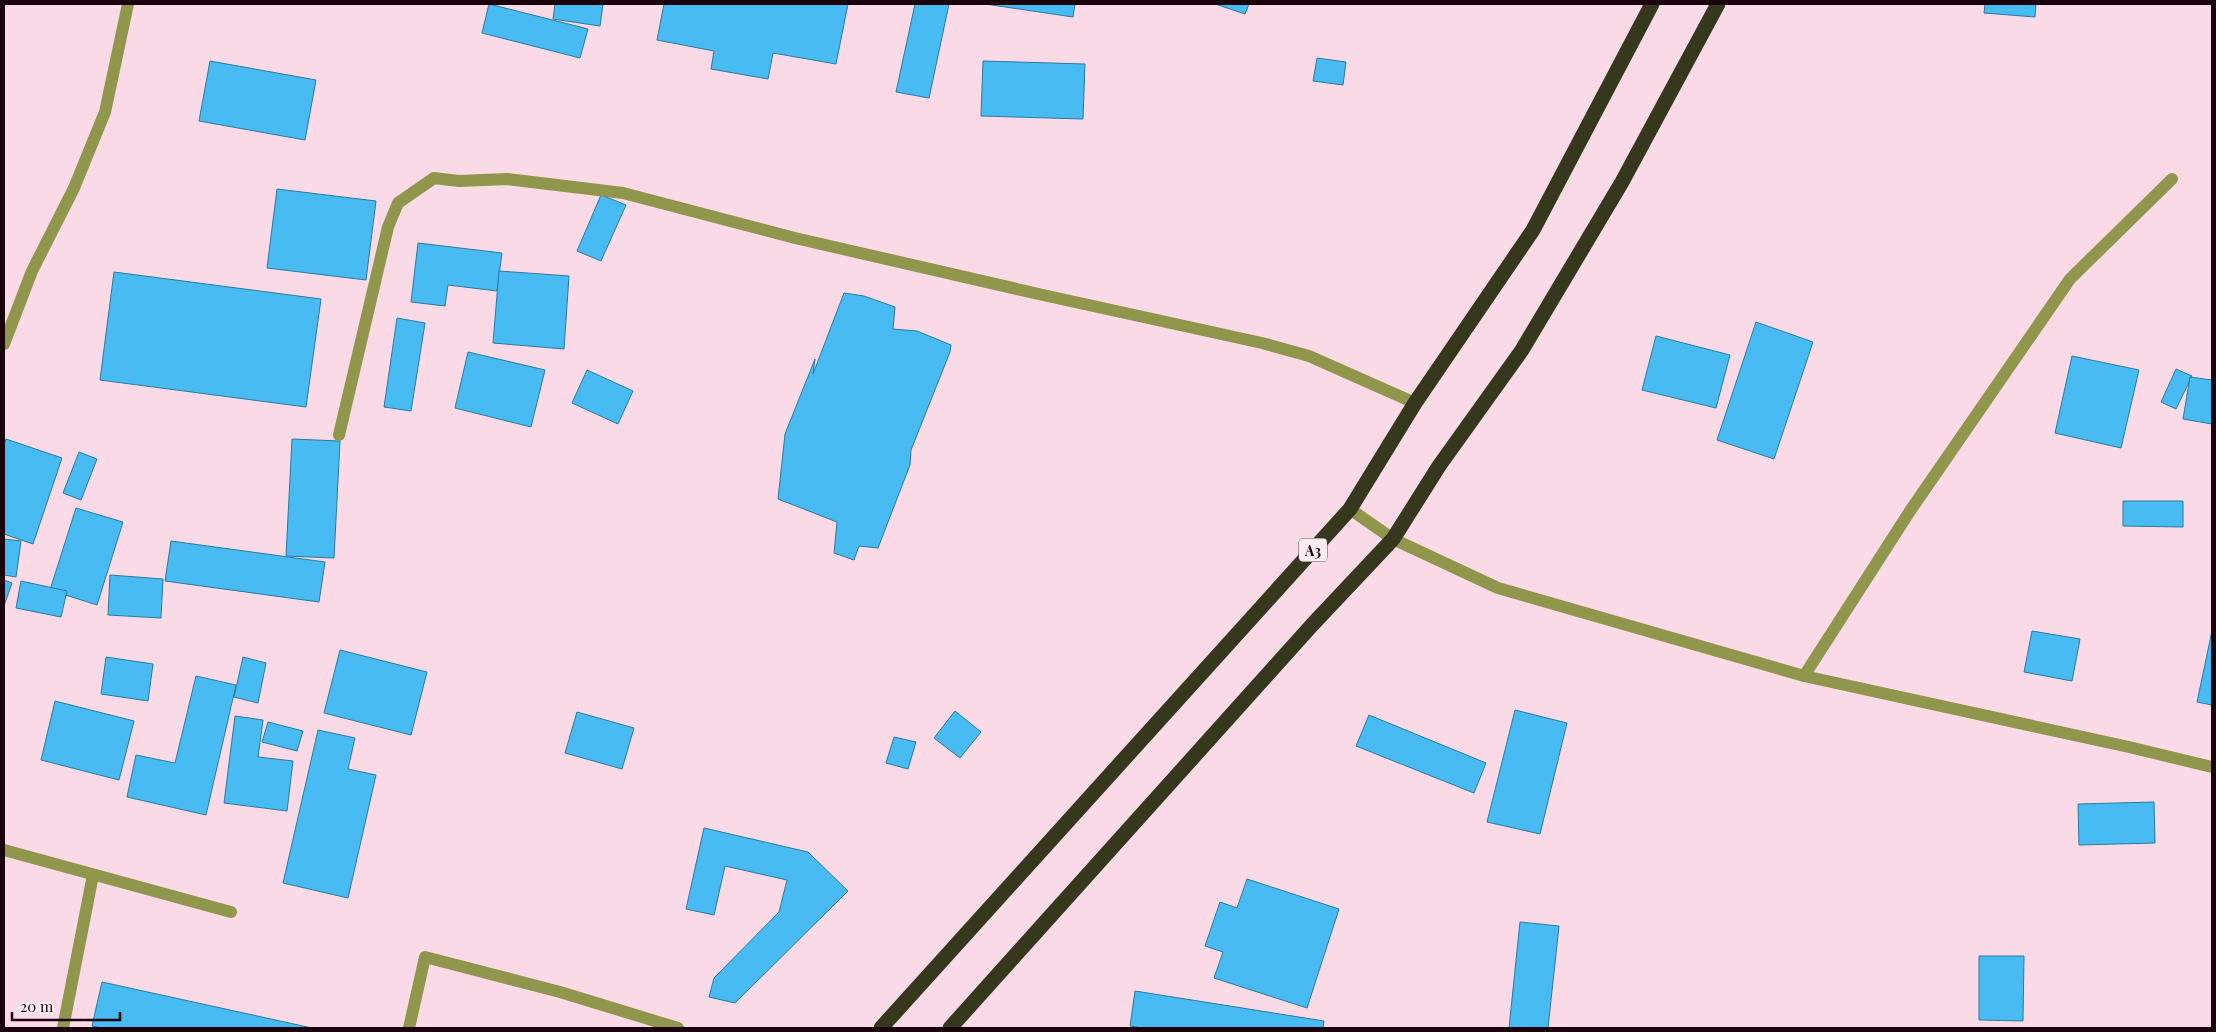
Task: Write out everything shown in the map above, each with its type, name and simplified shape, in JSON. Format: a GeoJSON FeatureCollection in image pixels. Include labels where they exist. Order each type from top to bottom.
{"type":"FeatureCollection","features":[{"type":"Feature","properties":{"kind":"highway","name":"A3"},"geometry":{"type":"LineString","coordinates":[[881,1028],[1350,509],[1415,403],[1533,230],[1652,4]]}},
{"type":"Feature","properties":{"kind":"highway"},"geometry":{"type":"LineString","coordinates":[[950,1028],[1299,640],[1393,539],[1439,466],[1522,350],[1622,182],[1718,4]]}},
{"type":"Feature","properties":{"kind":"street"},"geometry":{"type":"LineString","coordinates":[[4,344],[32,271],[74,188],[105,112],[128,4]]}},
{"type":"Feature","properties":{"kind":"street"},"geometry":{"type":"LineString","coordinates":[[339,435],[388,227],[398,203],[434,178],[460,181],[507,179],[623,192],[795,238],[1272,345],[1309,356],[1415,403]]}},
{"type":"Feature","properties":{"kind":"street"},"geometry":{"type":"LineString","coordinates":[[1804,676],[1910,511],[2070,279],[2172,179]]}},
{"type":"Feature","properties":{"kind":"street"},"geometry":{"type":"LineString","coordinates":[[1350,509],[1393,539],[1498,588],[1804,676],[2119,744],[2212,767]]}},
{"type":"Feature","properties":{"kind":"street"},"geometry":{"type":"LineString","coordinates":[[4,850],[230,912]]}},
{"type":"Feature","properties":{"kind":"street"},"geometry":{"type":"LineString","coordinates":[[63,1028],[93,875]]}},
{"type":"Feature","properties":{"kind":"street"},"geometry":{"type":"LineString","coordinates":[[409,1028],[425,957],[560,992],[678,1028]]}},
{"type":"Feature","properties":{"kind":"building"},"geometry":{"type":"Polygon","coordinates":[[[489,4],[588,29],[580,58],[482,33],[489,4]]]}},
{"type":"Feature","properties":{"kind":"building"},"geometry":{"type":"Polygon","coordinates":[[[555,4],[603,4],[600,26],[553,19],[555,4]]]}},
{"type":"Feature","properties":{"kind":"building"},"geometry":{"type":"Polygon","coordinates":[[[664,4],[848,4],[836,64],[773,53],[768,79],[711,69],[714,51],[657,40],[664,4]]]}},
{"type":"Feature","properties":{"kind":"building"},"geometry":{"type":"Polygon","coordinates":[[[915,4],[949,4],[929,98],[896,92],[915,4]]]}},
{"type":"Feature","properties":{"kind":"building"},"geometry":{"type":"Polygon","coordinates":[[[985,4],[1075,4],[1073,17],[985,4]]]}},
{"type":"Feature","properties":{"kind":"building"},"geometry":{"type":"Polygon","coordinates":[[[1215,4],[1249,4],[1245,14],[1215,4]]]}},
{"type":"Feature","properties":{"kind":"building"},"geometry":{"type":"Polygon","coordinates":[[[1985,4],[2036,4],[2035,17],[1984,13],[1985,4]]]}},
{"type":"Feature","properties":{"kind":"building"},"geometry":{"type":"Polygon","coordinates":[[[1317,58],[1346,62],[1343,85],[1313,81],[1317,58]]]}},
{"type":"Feature","properties":{"kind":"building"},"geometry":{"type":"Polygon","coordinates":[[[210,61],[316,80],[305,140],[199,121],[210,61]]]}},
{"type":"Feature","properties":{"kind":"building"},"geometry":{"type":"Polygon","coordinates":[[[983,61],[1085,64],[1083,119],[981,116],[983,61]]]}},
{"type":"Feature","properties":{"kind":"building"},"geometry":{"type":"Polygon","coordinates":[[[277,189],[376,201],[366,280],[267,268],[277,189]]]}},
{"type":"Feature","properties":{"kind":"building"},"geometry":{"type":"Polygon","coordinates":[[[601,195],[626,205],[601,261],[577,251],[601,195]]]}},
{"type":"Feature","properties":{"kind":"building"},"geometry":{"type":"Polygon","coordinates":[[[418,243],[502,253],[497,291],[448,285],[445,306],[411,302],[418,243]]]}},
{"type":"Feature","properties":{"kind":"building"},"geometry":{"type":"Polygon","coordinates":[[[499,271],[569,276],[564,349],[493,343],[499,271]]]}},
{"type":"Feature","properties":{"kind":"building"},"geometry":{"type":"Polygon","coordinates":[[[114,272],[321,299],[306,407],[100,380],[114,272]]]}},
{"type":"Feature","properties":{"kind":"building"},"geometry":{"type":"Polygon","coordinates":[[[844,293],[864,296],[895,307],[893,329],[917,331],[951,345],[950,352],[911,450],[910,465],[878,548],[859,546],[854,560],[834,553],[837,522],[778,499],[785,434],[815,359],[813,374],[844,293]]]}},
{"type":"Feature","properties":{"kind":"building"},"geometry":{"type":"Polygon","coordinates":[[[397,318],[425,323],[411,411],[384,407],[397,318]]]}},
{"type":"Feature","properties":{"kind":"building"},"geometry":{"type":"Polygon","coordinates":[[[1756,322],[1813,342],[1774,459],[1717,440],[1756,322]]]}},
{"type":"Feature","properties":{"kind":"building"},"geometry":{"type":"Polygon","coordinates":[[[1656,336],[1730,355],[1716,408],[1642,390],[1656,336]]]}},
{"type":"Feature","properties":{"kind":"building"},"geometry":{"type":"Polygon","coordinates":[[[468,352],[545,370],[531,427],[455,408],[468,352]]]}},
{"type":"Feature","properties":{"kind":"building"},"geometry":{"type":"Polygon","coordinates":[[[2072,356],[2139,370],[2121,448],[2055,433],[2072,356]]]}},
{"type":"Feature","properties":{"kind":"building"},"geometry":{"type":"Polygon","coordinates":[[[2176,369],[2192,376],[2176,409],[2161,402],[2176,369]]]}},
{"type":"Feature","properties":{"kind":"building"},"geometry":{"type":"Polygon","coordinates":[[[587,370],[633,391],[618,424],[572,403],[587,370]]]}},
{"type":"Feature","properties":{"kind":"building"},"geometry":{"type":"Polygon","coordinates":[[[2190,377],[2212,380],[2212,424],[2183,419],[2190,377]]]}},
{"type":"Feature","properties":{"kind":"building"},"geometry":{"type":"Polygon","coordinates":[[[6,439],[62,458],[33,544],[4,534],[4,445],[6,439]]]}},
{"type":"Feature","properties":{"kind":"building"},"geometry":{"type":"Polygon","coordinates":[[[292,439],[340,441],[334,558],[286,556],[292,439]]]}},
{"type":"Feature","properties":{"kind":"building"},"geometry":{"type":"Polygon","coordinates":[[[79,452],[97,459],[81,500],[63,493],[79,452]]]}},
{"type":"Feature","properties":{"kind":"building"},"geometry":{"type":"Polygon","coordinates":[[[2123,501],[2183,501],[2183,527],[2123,526],[2123,501]]]}},
{"type":"Feature","properties":{"kind":"building"},"geometry":{"type":"Polygon","coordinates":[[[76,508],[123,522],[97,605],[50,590],[76,508]]]}},
{"type":"Feature","properties":{"kind":"building"},"geometry":{"type":"Polygon","coordinates":[[[4,539],[21,541],[16,577],[4,575],[4,539]]]}},
{"type":"Feature","properties":{"kind":"building"},"geometry":{"type":"Polygon","coordinates":[[[171,541],[325,562],[319,602],[165,581],[171,541]]]}},
{"type":"Feature","properties":{"kind":"building"},"geometry":{"type":"Polygon","coordinates":[[[110,575],[163,579],[161,618],[108,615],[110,575]]]}},
{"type":"Feature","properties":{"kind":"building"},"geometry":{"type":"Polygon","coordinates":[[[4,580],[12,583],[4,606],[4,580]]]}},
{"type":"Feature","properties":{"kind":"building"},"geometry":{"type":"Polygon","coordinates":[[[21,581],[67,591],[61,617],[16,608],[21,581]]]}},
{"type":"Feature","properties":{"kind":"building"},"geometry":{"type":"Polygon","coordinates":[[[2032,631],[2080,639],[2072,681],[2024,672],[2032,631]]]}},
{"type":"Feature","properties":{"kind":"building"},"geometry":{"type":"Polygon","coordinates":[[[2212,631],[2212,705],[2197,702],[2212,631]]]}},
{"type":"Feature","properties":{"kind":"building"},"geometry":{"type":"Polygon","coordinates":[[[340,650],[427,672],[411,735],[324,713],[340,650]]]}},
{"type":"Feature","properties":{"kind":"building"},"geometry":{"type":"Polygon","coordinates":[[[106,657],[153,664],[148,701],[101,694],[106,657]]]}},
{"type":"Feature","properties":{"kind":"building"},"geometry":{"type":"Polygon","coordinates":[[[243,657],[266,663],[258,703],[234,697],[243,657]]]}},
{"type":"Feature","properties":{"kind":"building"},"geometry":{"type":"Polygon","coordinates":[[[196,676],[236,685],[206,815],[127,797],[136,755],[175,763],[196,676]]]}},
{"type":"Feature","properties":{"kind":"building"},"geometry":{"type":"Polygon","coordinates":[[[55,701],[134,721],[119,780],[41,760],[55,701]]]}},
{"type":"Feature","properties":{"kind":"building"},"geometry":{"type":"Polygon","coordinates":[[[1515,710],[1567,723],[1540,834],[1487,822],[1515,710]]]}},
{"type":"Feature","properties":{"kind":"building"},"geometry":{"type":"Polygon","coordinates":[[[955,711],[981,732],[960,758],[934,738],[955,711]]]}},
{"type":"Feature","properties":{"kind":"building"},"geometry":{"type":"Polygon","coordinates":[[[577,712],[634,728],[622,769],[565,753],[577,712]]]}},
{"type":"Feature","properties":{"kind":"building"},"geometry":{"type":"Polygon","coordinates":[[[1369,715],[1486,763],[1474,793],[1356,746],[1369,715]]]}},
{"type":"Feature","properties":{"kind":"building"},"geometry":{"type":"Polygon","coordinates":[[[235,716],[263,720],[258,757],[293,761],[287,811],[224,803],[235,716]]]}},
{"type":"Feature","properties":{"kind":"building"},"geometry":{"type":"Polygon","coordinates":[[[268,722],[303,731],[297,751],[262,742],[268,722]]]}},
{"type":"Feature","properties":{"kind":"building"},"geometry":{"type":"Polygon","coordinates":[[[318,730],[355,738],[348,769],[376,775],[348,898],[283,883],[318,730]]]}},
{"type":"Feature","properties":{"kind":"building"},"geometry":{"type":"Polygon","coordinates":[[[894,737],[916,742],[908,769],[886,763],[894,737]]]}},
{"type":"Feature","properties":{"kind":"building"},"geometry":{"type":"Polygon","coordinates":[[[2154,802],[2155,843],[2079,845],[2078,804],[2154,802]]]}},
{"type":"Feature","properties":{"kind":"building"},"geometry":{"type":"Polygon","coordinates":[[[704,828],[808,852],[848,891],[735,1003],[709,997],[714,978],[779,912],[787,880],[725,866],[714,915],[686,909],[704,828]]]}},
{"type":"Feature","properties":{"kind":"building"},"geometry":{"type":"Polygon","coordinates":[[[1247,879],[1339,909],[1307,1008],[1214,978],[1223,952],[1205,946],[1220,902],[1237,908],[1247,879]]]}},
{"type":"Feature","properties":{"kind":"building"},"geometry":{"type":"Polygon","coordinates":[[[1520,922],[1559,926],[1548,1028],[1509,1028],[1520,922]]]}},
{"type":"Feature","properties":{"kind":"building"},"geometry":{"type":"Polygon","coordinates":[[[1979,956],[2024,956],[2023,1021],[1979,1020],[1979,956]]]}},
{"type":"Feature","properties":{"kind":"building"},"geometry":{"type":"Polygon","coordinates":[[[102,982],[312,1028],[102,1028],[92,1026],[102,982]]]}},
{"type":"Feature","properties":{"kind":"building"},"geometry":{"type":"Polygon","coordinates":[[[1135,991],[1324,1021],[1323,1028],[1142,1028],[1130,1026],[1135,991]]]}}]}
